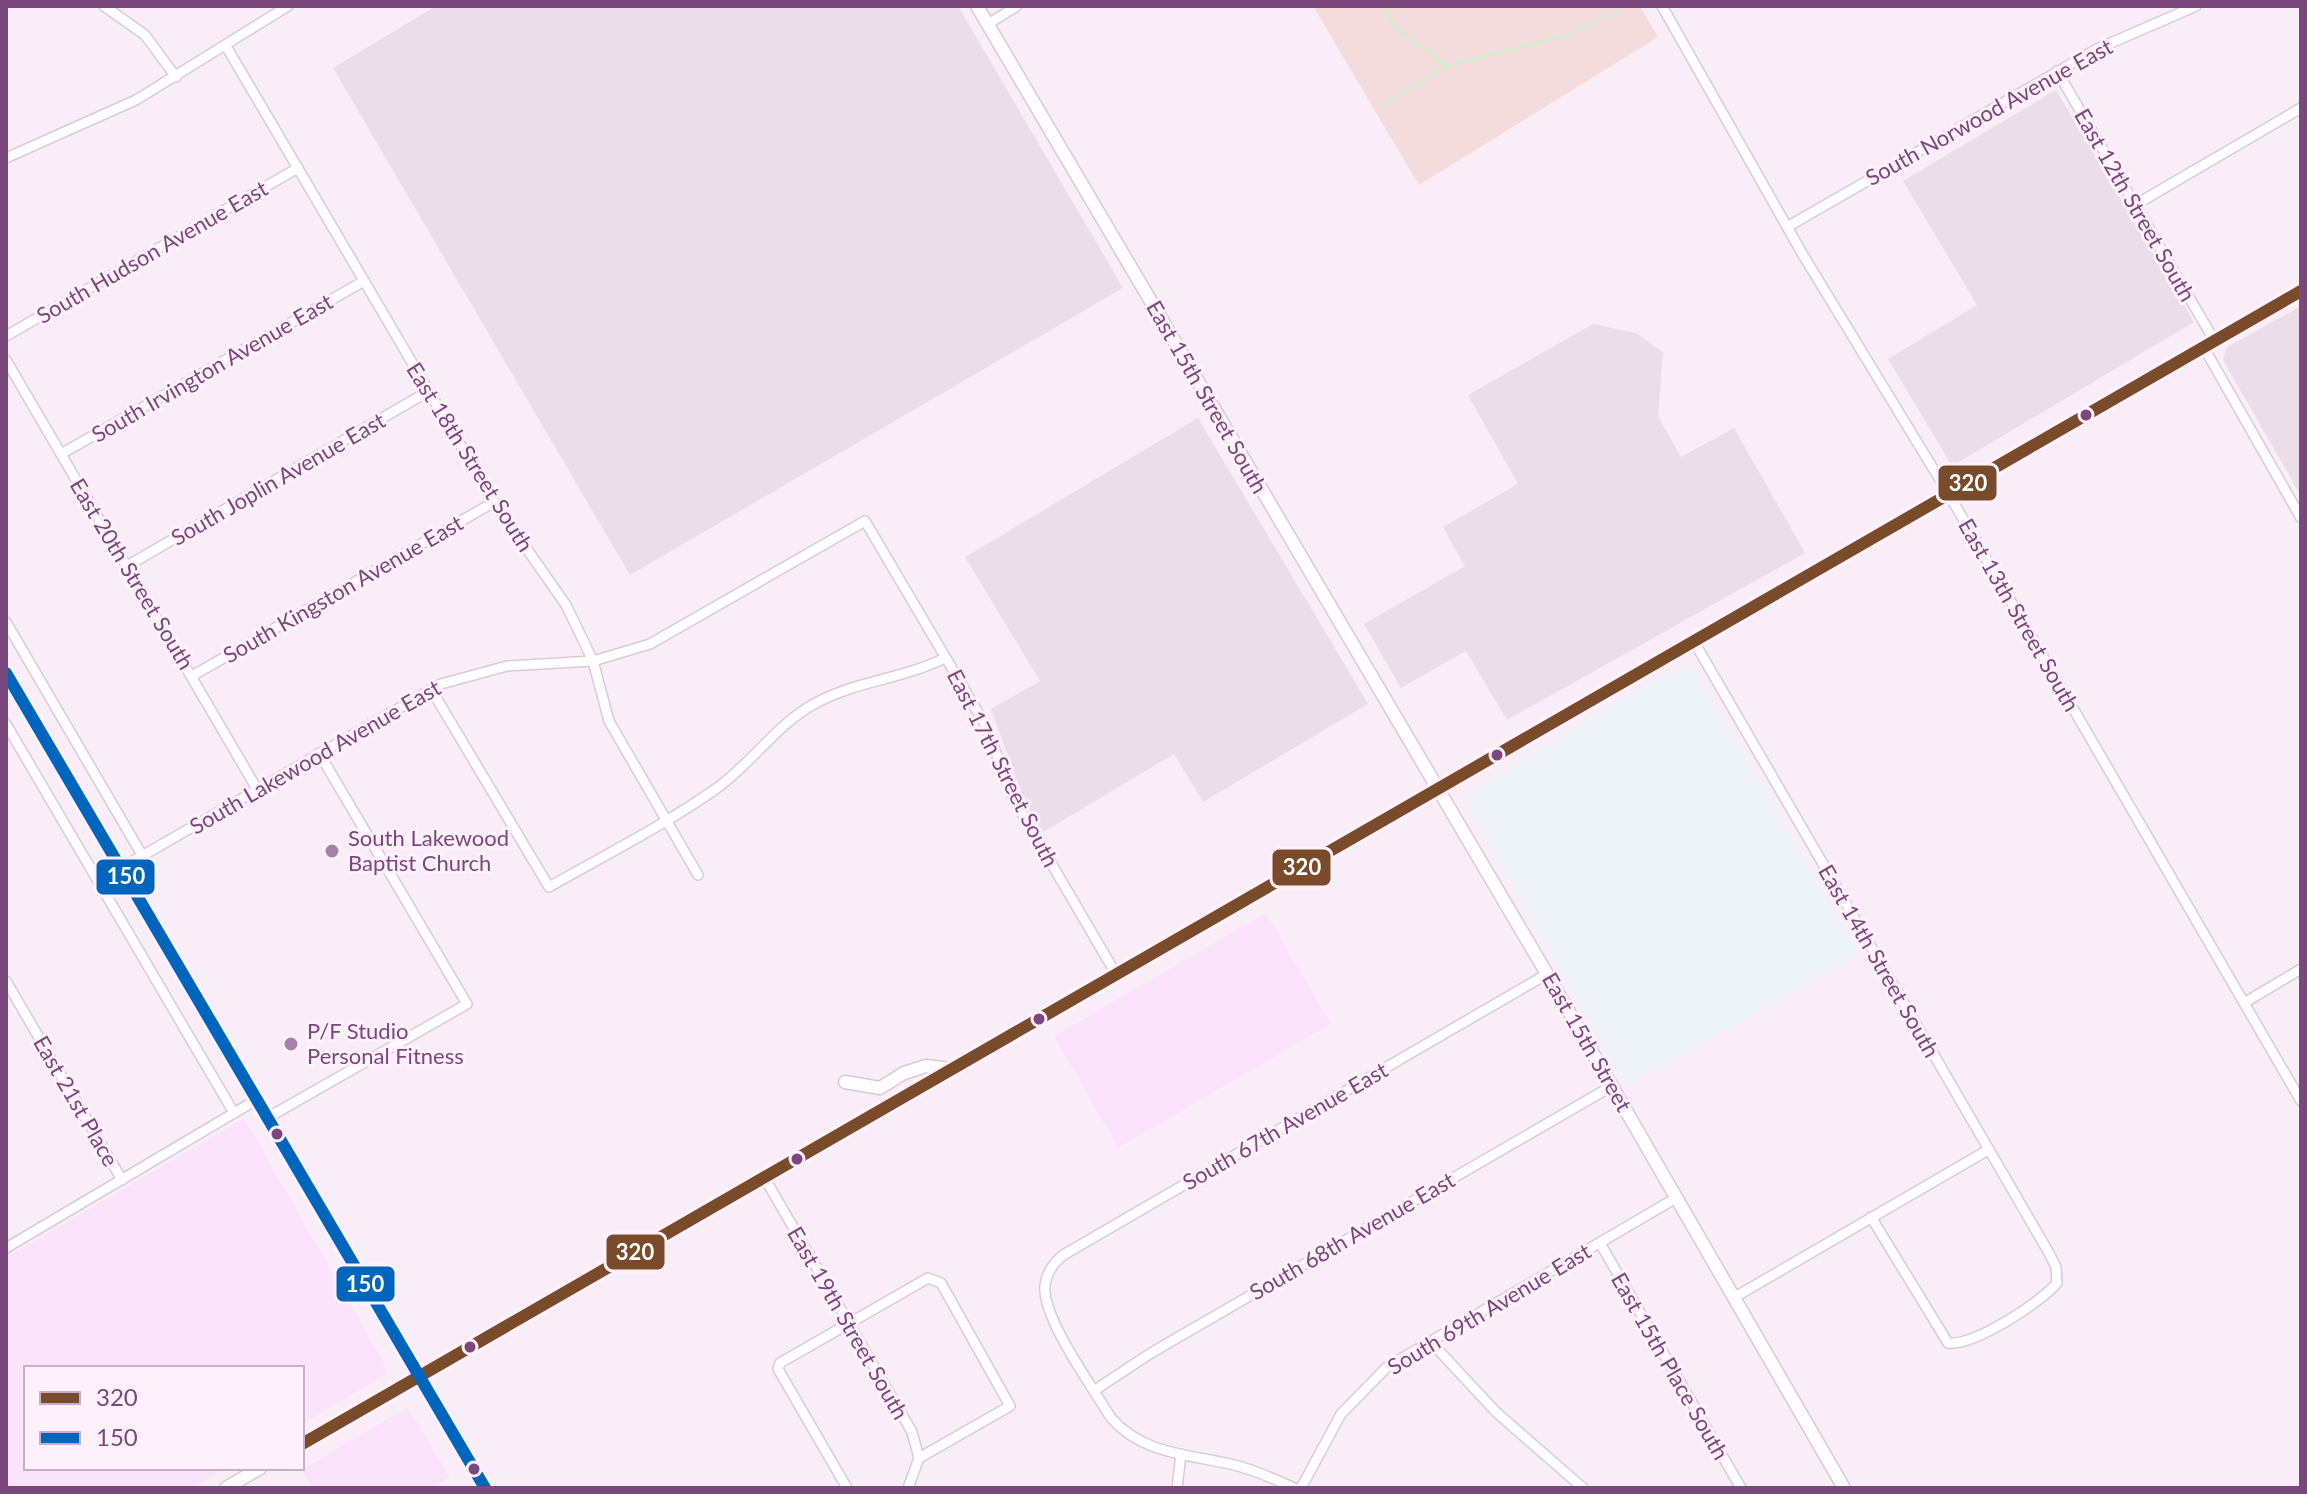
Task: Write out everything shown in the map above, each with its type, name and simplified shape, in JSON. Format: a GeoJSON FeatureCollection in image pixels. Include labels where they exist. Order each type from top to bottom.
{"type":"FeatureCollection","features":[{"type":"Feature","properties":{"kind":"main road","name":"East 15th Street South"},"geometry":{"type":"LineString","coordinates":[[977,6],[1436,789]]}},
{"type":"Feature","properties":{"kind":"main road"},"geometry":{"type":"LineString","coordinates":[[304,1443],[2301,291]]}},
{"type":"Feature","properties":{"kind":"main road"},"geometry":{"type":"LineString","coordinates":[[6,673],[485,1488]]}},
{"type":"Feature","properties":{"kind":"main road","name":"East 15th Street"},"geometry":{"type":"LineString","coordinates":[[1436,789],[1735,1297]]}},
{"type":"Feature","properties":{"kind":"main road"},"geometry":{"type":"LineString","coordinates":[[845,1082],[880,1088],[904,1073],[926,1066],[951,1069]]}},
{"type":"Feature","properties":{"kind":"main road"},"geometry":{"type":"LineString","coordinates":[[1735,1297],[1844,1488]]}},
{"type":"Feature","properties":{"kind":"main road"},"geometry":{"type":"LineString","coordinates":[[226,1488],[257,1470]]}},
{"type":"Feature","properties":{"kind":"street"},"geometry":{"type":"LineString","coordinates":[[104,6],[145,35],[176,77]]}},
{"type":"Feature","properties":{"kind":"street"},"geometry":{"type":"LineString","coordinates":[[6,158],[136,100],[288,6]]}},
{"type":"Feature","properties":{"kind":"street"},"geometry":{"type":"LineString","coordinates":[[988,24],[1017,6]]}},
{"type":"Feature","properties":{"kind":"street","name":"East 13th Street South"},"geometry":{"type":"LineString","coordinates":[[1662,6],[1787,227],[1948,493],[2301,1101]]}},
{"type":"Feature","properties":{"kind":"street","name":"South Norwood Avenue East"},"geometry":{"type":"LineString","coordinates":[[1787,227],[2057,71],[2125,36],[2196,6]]}},
{"type":"Feature","properties":{"kind":"street","name":"East 18th Street South"},"geometry":{"type":"LineString","coordinates":[[226,46],[494,502],[566,605],[593,661],[609,721],[698,875]]}},
{"type":"Feature","properties":{"kind":"street","name":"East 12th Street South"},"geometry":{"type":"LineString","coordinates":[[2057,71],[2135,205],[2301,518]]}},
{"type":"Feature","properties":{"kind":"street"},"geometry":{"type":"LineString","coordinates":[[2135,205],[2301,108]]}},
{"type":"Feature","properties":{"kind":"street","name":"South Hudson Avenue East"},"geometry":{"type":"LineString","coordinates":[[6,336],[298,168]]}},
{"type":"Feature","properties":{"kind":"street","name":"South Irvington Avenue East"},"geometry":{"type":"LineString","coordinates":[[61,454],[364,281]]}},
{"type":"Feature","properties":{"kind":"street","name":"East 20th Street South"},"geometry":{"type":"LineString","coordinates":[[6,360],[257,789]]}},
{"type":"Feature","properties":{"kind":"street","name":"South Joplin Avenue East"},"geometry":{"type":"LineString","coordinates":[[127,566],[429,391]]}},
{"type":"Feature","properties":{"kind":"street","name":"South Kingston Avenue East"},"geometry":{"type":"LineString","coordinates":[[192,676],[494,502]]}},
{"type":"Feature","properties":{"kind":"street","name":"South Lakewood Avenue East"},"geometry":{"type":"LineString","coordinates":[[121,868],[431,689],[466,675],[507,666],[593,661],[634,650],[671,634],[865,521]]}},
{"type":"Feature","properties":{"kind":"street","name":"East 17th Street South"},"geometry":{"type":"LineString","coordinates":[[865,521],[986,726],[1013,798],[1116,974]]}},
{"type":"Feature","properties":{"kind":"street"},"geometry":{"type":"LineString","coordinates":[[6,622],[142,855]]}},
{"type":"Feature","properties":{"kind":"street","name":"East 14th Street South"},"geometry":{"type":"LineString","coordinates":[[1693,640],[2049,1253],[2056,1267],[2057,1283],[2046,1296],[1970,1341],[1948,1343],[1871,1217]]}},
{"type":"Feature","properties":{"kind":"street"},"geometry":{"type":"LineString","coordinates":[[431,689],[549,887],[719,786],[789,721],[815,703],[842,691],[922,670],[945,658]]}},
{"type":"Feature","properties":{"kind":"street"},"geometry":{"type":"LineString","coordinates":[[6,724],[234,1113]]}},
{"type":"Feature","properties":{"kind":"street"},"geometry":{"type":"LineString","coordinates":[[267,1118],[467,1004],[319,753]]}},
{"type":"Feature","properties":{"kind":"street"},"geometry":{"type":"LineString","coordinates":[[2244,1003],[2301,969]]}},
{"type":"Feature","properties":{"kind":"street","name":"South 67th Avenue East"},"geometry":{"type":"LineString","coordinates":[[1095,1390],[1052,1315],[1045,1295],[1048,1273],[1065,1254],[1547,974]]}},
{"type":"Feature","properties":{"kind":"street","name":"East 21st Place"},"geometry":{"type":"LineString","coordinates":[[6,981],[122,1180]]}},
{"type":"Feature","properties":{"kind":"street","name":"South 68th Avenue East"},"geometry":{"type":"LineString","coordinates":[[1095,1390],[1151,1353],[1612,1086]]}},
{"type":"Feature","properties":{"kind":"street"},"geometry":{"type":"LineString","coordinates":[[6,1248],[256,1100]]}},
{"type":"Feature","properties":{"kind":"street"},"geometry":{"type":"LineString","coordinates":[[1735,1297],[1988,1150]]}},
{"type":"Feature","properties":{"kind":"street","name":"East 19th Street South"},"geometry":{"type":"LineString","coordinates":[[764,1177],[912,1432],[919,1458]]}},
{"type":"Feature","properties":{"kind":"street","name":"South 69th Avenue East"},"geometry":{"type":"LineString","coordinates":[[1301,1488],[1328,1435],[1354,1398],[1387,1367],[1676,1198]]}},
{"type":"Feature","properties":{"kind":"street","name":"East 15th Place South"},"geometry":{"type":"LineString","coordinates":[[1600,1243],[1741,1488]]}},
{"type":"Feature","properties":{"kind":"street"},"geometry":{"type":"LineString","coordinates":[[847,1488],[778,1369],[783,1358],[928,1278],[935,1279],[1010,1400],[1007,1409],[919,1458],[916,1474],[908,1488]]}},
{"type":"Feature","properties":{"kind":"street"},"geometry":{"type":"LineString","coordinates":[[1430,1341],[1496,1412],[1583,1488]]}},
{"type":"Feature","properties":{"kind":"street"},"geometry":{"type":"LineString","coordinates":[[1095,1390],[1124,1433],[1158,1450],[1234,1464],[1294,1488]]}},
{"type":"Feature","properties":{"kind":"street"},"geometry":{"type":"LineString","coordinates":[[1177,1488],[1181,1454]]}},
{"type":"Feature","properties":{"kind":"shaded area"},"geometry":{"type":"Polygon","coordinates":[[[436,6],[958,6],[1123,288],[630,575],[333,68],[436,6]]]}},
{"type":"Feature","properties":{"kind":"shaded area"},"geometry":{"type":"Polygon","coordinates":[[[1313,6],[1640,6],[1658,37],[1419,185],[1313,6]]]}},
{"type":"Feature","properties":{"kind":"shaded area"},"geometry":{"type":"Polygon","coordinates":[[[2056,90],[2194,322],[1952,466],[1888,359],[1977,305],[1903,181],[2056,90]]]}},
{"type":"Feature","properties":{"kind":"shaded area"},"geometry":{"type":"Polygon","coordinates":[[[2301,306],[2301,496],[2223,360],[2226,348],[2301,306]]]}},
{"type":"Feature","properties":{"kind":"shaded area"},"geometry":{"type":"Polygon","coordinates":[[[1593,324],[1636,333],[1663,352],[1658,416],[1681,457],[1734,428],[1805,553],[1507,720],[1466,651],[1401,688],[1364,624],[1465,566],[1443,527],[1518,484],[1468,395],[1593,324]]]}},
{"type":"Feature","properties":{"kind":"shaded area"},"geometry":{"type":"Polygon","coordinates":[[[1198,418],[1368,704],[1203,802],[1174,754],[1043,832],[1025,802],[991,709],[1040,681],[965,557],[1198,418]]]}},
{"type":"Feature","properties":{"kind":"shaded area"},"geometry":{"type":"Polygon","coordinates":[[[1690,664],[1858,952],[1626,1087],[1468,808],[1467,797],[1469,792],[1660,676],[1669,676],[1690,664]]]}},
{"type":"Feature","properties":{"kind":"shaded area"},"geometry":{"type":"Polygon","coordinates":[[[1266,913],[1331,1024],[1118,1148],[1054,1036],[1266,913]]]}},
{"type":"Feature","properties":{"kind":"shaded area"},"geometry":{"type":"Polygon","coordinates":[[[244,1118],[383,1361],[386,1375],[304,1423],[304,1366],[24,1366],[24,1470],[222,1470],[191,1488],[6,1488],[6,1258],[244,1118]]]}},
{"type":"Feature","properties":{"kind":"shaded area"},"geometry":{"type":"Polygon","coordinates":[[[408,1407],[450,1477],[431,1488],[312,1488],[301,1470],[408,1407]]]}},
{"type":"Feature","properties":{"kind":"waterway"},"geometry":{"type":"LineString","coordinates":[[1383,6],[1395,27],[1446,66]]}},
{"type":"Feature","properties":{"kind":"waterway"},"geometry":{"type":"LineString","coordinates":[[1382,106],[1446,66],[1564,36],[1619,11]]}},
{"type":"Feature","properties":{"kind":"transit line","name":"320"},"geometry":{"type":"LineString","coordinates":[[304,1443],[2301,291]]}},
{"type":"Feature","properties":{"kind":"transit line","name":"150"},"geometry":{"type":"LineString","coordinates":[[6,673],[485,1488]]}},
{"type":"Feature","properties":{"kind":"place","name":"South Lakewood Baptist Church"},"geometry":{"type":"Point","coordinates":[332,851]}},
{"type":"Feature","properties":{"kind":"place","name":"P/F Studio Personal Fitness"},"geometry":{"type":"Point","coordinates":[291,1044]}}]}
